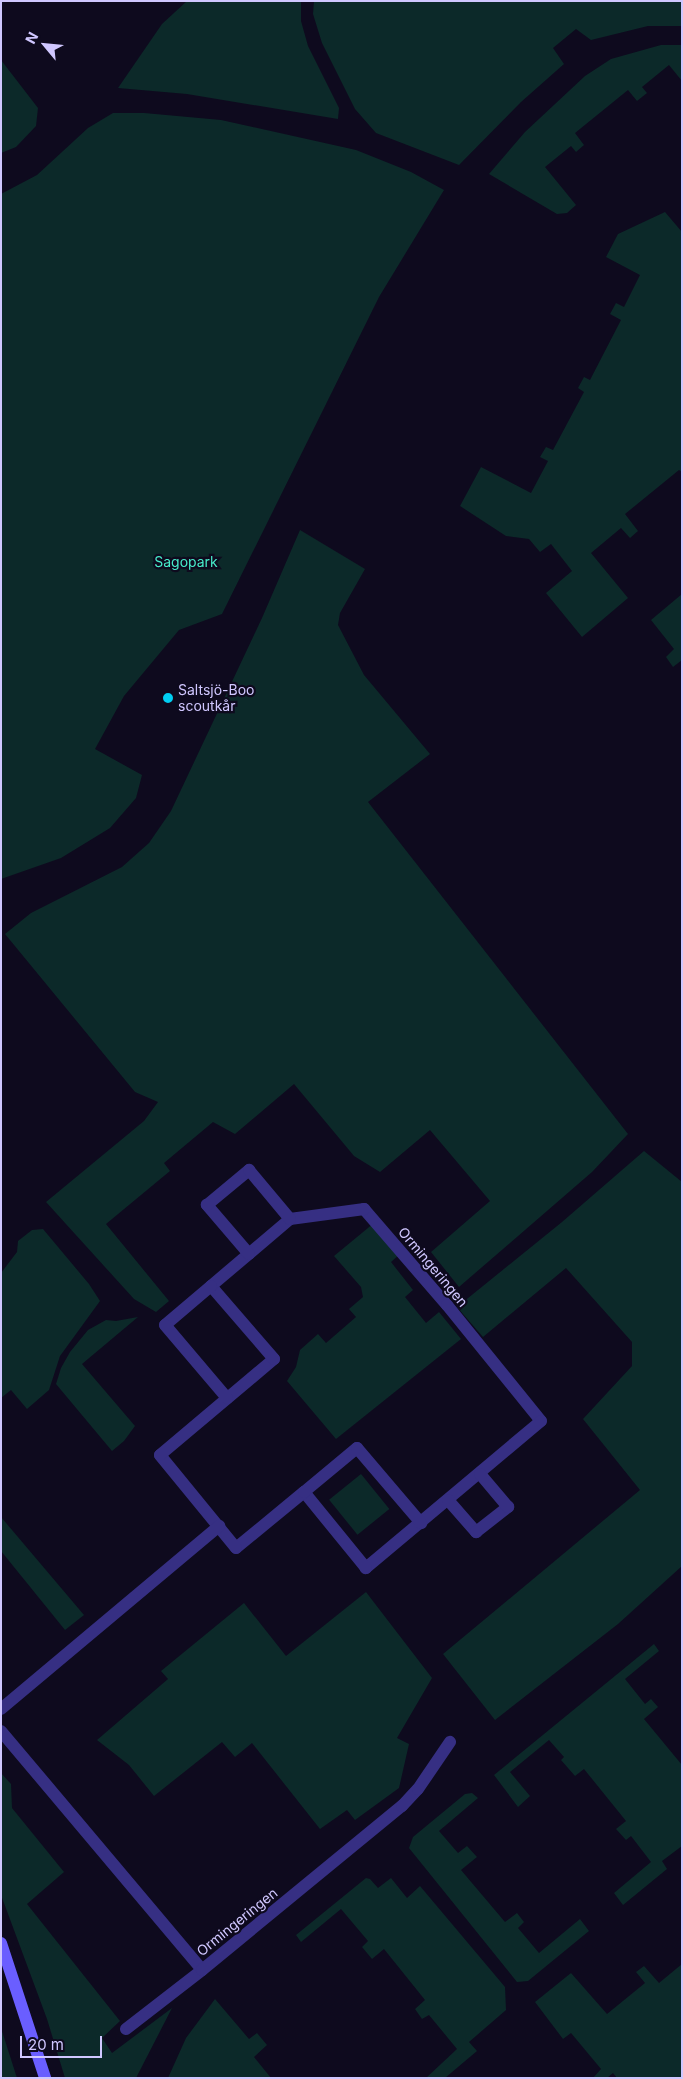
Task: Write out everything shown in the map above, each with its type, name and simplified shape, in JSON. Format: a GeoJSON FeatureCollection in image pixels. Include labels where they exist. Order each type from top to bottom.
{"type":"FeatureCollection","features":[{"type":"Feature","properties":{"kind":"street"},"geometry":{"type":"LineString","coordinates":[[227,1398],[165,1325],[290,1220],[249,1170],[207,1205],[249,1254]]}},
{"type":"Feature","properties":{"kind":"street","name":"Ormingeringen"},"geometry":{"type":"LineString","coordinates":[[290,1220],[364,1208],[541,1421],[366,1568],[304,1492]]}},
{"type":"Feature","properties":{"kind":"street"},"geometry":{"type":"LineString","coordinates":[[211,1286],[274,1359],[160,1455],[236,1548],[357,1448],[421,1522]]}},
{"type":"Feature","properties":{"kind":"street"},"geometry":{"type":"LineString","coordinates":[[448,1500],[476,1532],[508,1507],[480,1474]]}},
{"type":"Feature","properties":{"kind":"street"},"geometry":{"type":"LineString","coordinates":[[1,1709],[219,1526]]}},
{"type":"Feature","properties":{"kind":"street","name":"Ormingeringen"},"geometry":{"type":"LineString","coordinates":[[1,1731],[202,1970],[402,1806],[418,1790],[450,1742]]}},
{"type":"Feature","properties":{"kind":"street"},"geometry":{"type":"LineString","coordinates":[[1,1943],[45,2078]]}},
{"type":"Feature","properties":{"kind":"street"},"geometry":{"type":"LineString","coordinates":[[126,2029],[202,1970]]}},
{"type":"Feature","properties":{"kind":"green space"},"geometry":{"type":"Polygon","coordinates":[[[187,1],[301,1],[301,21],[308,46],[339,108],[338,119],[187,94],[118,88],[162,24],[187,1]]]}},
{"type":"Feature","properties":{"kind":"green space"},"geometry":{"type":"Polygon","coordinates":[[[314,1],[682,1],[682,26],[648,26],[591,40],[576,29],[553,48],[564,64],[521,102],[459,165],[376,133],[355,109],[322,43],[313,14],[314,1]]]}},
{"type":"Feature","properties":{"kind":"green space"},"geometry":{"type":"Polygon","coordinates":[[[661,45],[682,45],[682,81],[669,65],[642,87],[647,93],[637,101],[628,90],[575,133],[584,145],[576,152],[571,146],[545,167],[576,205],[567,213],[557,214],[489,174],[525,132],[585,76],[611,59],[661,45]]]}},
{"type":"Feature","properties":{"kind":"green space"},"geometry":{"type":"Polygon","coordinates":[[[1,60],[38,108],[36,126],[16,147],[1,153],[1,60]]]}},
{"type":"Feature","properties":{"kind":"green space","name":"Sagopark"},"geometry":{"type":"Polygon","coordinates":[[[113,113],[144,113],[221,120],[356,150],[411,172],[444,190],[379,297],[222,614],[179,630],[124,696],[95,749],[142,775],[136,798],[110,828],[61,858],[1,879],[1,194],[37,175],[88,128],[113,113]]]}},
{"type":"Feature","properties":{"kind":"green space"},"geometry":{"type":"Polygon","coordinates":[[[665,212],[682,232],[682,472],[679,470],[625,514],[638,531],[630,538],[621,528],[591,553],[628,598],[582,637],[546,593],[572,571],[551,544],[540,552],[529,539],[506,536],[460,506],[481,467],[531,493],[548,461],[540,457],[546,447],[553,450],[584,392],[578,388],[584,377],[590,380],[621,320],[610,314],[616,303],[624,307],[640,275],[606,257],[618,234],[665,212]]]}},
{"type":"Feature","properties":{"kind":"green space"},"geometry":{"type":"Polygon","coordinates":[[[300,530],[365,569],[340,613],[338,625],[364,675],[430,754],[368,802],[628,1134],[592,1172],[459,1287],[431,1252],[490,1201],[430,1130],[380,1172],[354,1156],[294,1084],[235,1134],[213,1122],[164,1163],[170,1171],[106,1224],[169,1301],[156,1312],[134,1299],[46,1202],[144,1121],[158,1102],[135,1092],[5,934],[31,913],[122,867],[149,843],[171,811],[262,618],[300,530]]]}},
{"type":"Feature","properties":{"kind":"green space"},"geometry":{"type":"Polygon","coordinates":[[[682,594],[682,660],[673,667],[666,657],[674,649],[651,620],[682,594]]]}},
{"type":"Feature","properties":{"kind":"green space"},"geometry":{"type":"Polygon","coordinates":[[[644,1151],[682,1182],[682,1566],[618,1624],[495,1720],[443,1654],[640,1490],[583,1419],[632,1366],[632,1342],[566,1268],[483,1337],[457,1307],[562,1222],[644,1151]]]}},
{"type":"Feature","properties":{"kind":"green space"},"geometry":{"type":"Polygon","coordinates":[[[374,1223],[400,1254],[391,1262],[413,1290],[405,1297],[426,1323],[439,1312],[461,1339],[336,1439],[287,1381],[296,1367],[300,1350],[318,1334],[326,1343],[356,1317],[349,1309],[363,1297],[361,1287],[334,1256],[374,1223]]]}},
{"type":"Feature","properties":{"kind":"green space"},"geometry":{"type":"Polygon","coordinates":[[[43,1229],[89,1284],[100,1301],[60,1356],[49,1390],[27,1409],[11,1390],[1,1398],[1,1273],[17,1252],[18,1241],[32,1230],[43,1229]]]}},
{"type":"Feature","properties":{"kind":"green space"},"geometry":{"type":"Polygon","coordinates":[[[138,1317],[82,1364],[135,1426],[124,1441],[112,1451],[56,1384],[61,1368],[70,1352],[88,1330],[106,1320],[116,1321],[138,1317]]]}},
{"type":"Feature","properties":{"kind":"green space"},"geometry":{"type":"Polygon","coordinates":[[[361,1474],[389,1509],[357,1535],[329,1500],[361,1474]]]}},
{"type":"Feature","properties":{"kind":"green space"},"geometry":{"type":"Polygon","coordinates":[[[1,1517],[84,1615],[65,1630],[1,1551],[1,1517]]]}},
{"type":"Feature","properties":{"kind":"green space"},"geometry":{"type":"Polygon","coordinates":[[[366,1592],[432,1678],[397,1738],[409,1744],[399,1788],[355,1820],[347,1810],[320,1829],[252,1743],[235,1757],[222,1742],[154,1796],[129,1765],[97,1740],[168,1679],[161,1671],[244,1603],[286,1656],[366,1592]]]}},
{"type":"Feature","properties":{"kind":"green space"},"geometry":{"type":"Polygon","coordinates":[[[654,1644],[659,1651],[625,1679],[645,1704],[651,1699],[658,1707],[644,1719],[682,1765],[682,1846],[662,1861],[667,1869],[623,1905],[614,1893],[651,1862],[631,1836],[626,1840],[616,1829],[626,1821],[584,1769],[575,1776],[561,1760],[564,1757],[549,1740],[510,1772],[530,1796],[518,1807],[494,1775],[654,1644]]]}},
{"type":"Feature","properties":{"kind":"green space"},"geometry":{"type":"Polygon","coordinates":[[[1,1773],[11,1784],[12,1808],[64,1872],[27,1904],[120,2021],[102,2038],[112,2053],[172,2008],[136,2078],[65,2078],[47,2019],[1,1895],[1,1773]]]}},
{"type":"Feature","properties":{"kind":"green space"},"geometry":{"type":"Polygon","coordinates":[[[472,1793],[478,1798],[439,1831],[458,1853],[467,1846],[477,1857],[461,1870],[505,1922],[517,1913],[524,1922],[518,1928],[539,1953],[580,1919],[589,1931],[528,1981],[517,1982],[409,1848],[413,1837],[465,1794],[472,1793]]]}},
{"type":"Feature","properties":{"kind":"green space"},"geometry":{"type":"Polygon","coordinates":[[[366,1878],[370,1879],[378,1888],[391,1878],[407,1898],[420,1886],[505,1987],[506,2010],[469,2042],[477,2051],[445,2078],[426,2078],[457,2049],[429,2015],[422,2019],[415,2009],[425,2000],[384,1949],[372,1959],[362,1947],[368,1941],[341,1909],[301,1942],[296,1935],[366,1878]]]}},
{"type":"Feature","properties":{"kind":"green space"},"geometry":{"type":"Polygon","coordinates":[[[682,1964],[682,2078],[617,2078],[613,2073],[607,2078],[593,2078],[601,2069],[571,2033],[563,2039],[535,2002],[571,1973],[607,2014],[645,1983],[636,1972],[644,1966],[659,1983],[682,1964]]]}},
{"type":"Feature","properties":{"kind":"green space"},"geometry":{"type":"Polygon","coordinates":[[[215,1999],[249,2039],[257,2033],[267,2045],[254,2057],[271,2078],[168,2078],[186,2038],[215,1999]]]}},
{"type":"Feature","properties":{"kind":"green space"},"geometry":{"type":"Polygon","coordinates":[[[1,2028],[17,2078],[1,2078],[1,2028]]]}},
{"type":"Feature","properties":{"kind":"place","name":"Saltsjö-Boo scoutkår"},"geometry":{"type":"Point","coordinates":[168,698]}}]}
